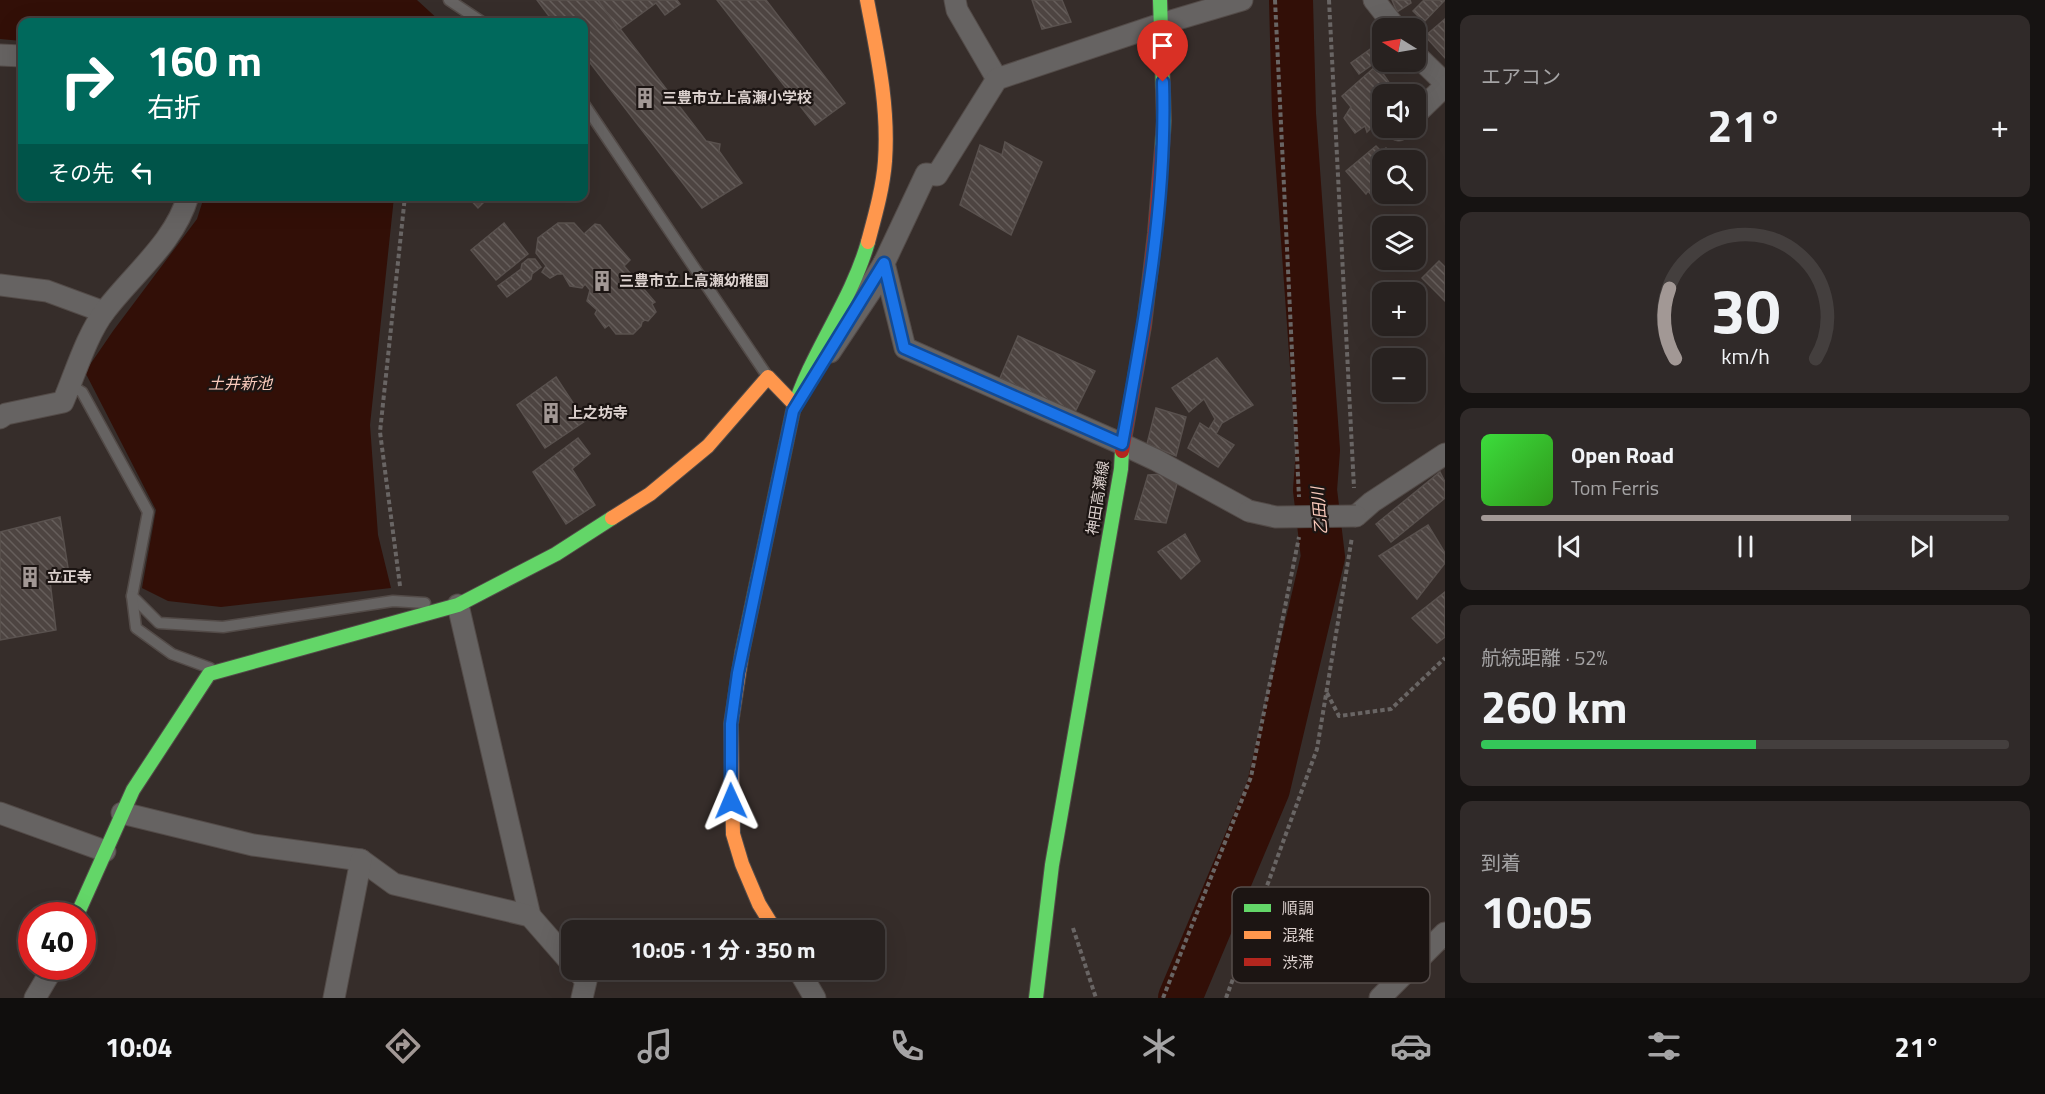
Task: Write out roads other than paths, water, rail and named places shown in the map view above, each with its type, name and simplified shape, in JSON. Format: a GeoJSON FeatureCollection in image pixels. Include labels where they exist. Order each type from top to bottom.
{"type":"FeatureCollection","features":[{"type":"Feature","properties":{"kind":"street"},"geometry":{"type":"LineString","coordinates":[[769,920],[759,904],[742,864],[733,834],[730,785],[731,724],[738,673],[801,385],[865,252],[885,163],[886,120],[867,0]]}},
{"type":"Feature","properties":{"kind":"street"},"geometry":{"type":"LineString","coordinates":[[955,0],[957,10],[997,79]]}},
{"type":"Feature","properties":{"kind":"street","name":"神田高瀬線"},"geometry":{"type":"LineString","coordinates":[[1036,998],[1047,898],[1121,469],[1122,444],[1144,326],[1155,234],[1164,121],[1160,0]]}},
{"type":"Feature","properties":{"kind":"street"},"geometry":{"type":"LineString","coordinates":[[1374,0],[1388,18]]}},
{"type":"Feature","properties":{"kind":"street"},"geometry":{"type":"LineString","coordinates":[[796,404],[878,280],[926,174],[937,175],[997,79],[1161,24],[1236,2]]}},
{"type":"Feature","properties":{"kind":"street"},"geometry":{"type":"LineString","coordinates":[[0,54],[18,56]]}},
{"type":"Feature","properties":{"kind":"street"},"geometry":{"type":"LineString","coordinates":[[1426,65],[1445,85],[1426,104]]}},
{"type":"Feature","properties":{"kind":"street"},"geometry":{"type":"LineString","coordinates":[[0,418],[6,414],[63,402],[84,351],[105,312],[150,262],[185,209],[187,201]]}},
{"type":"Feature","properties":{"kind":"street"},"geometry":{"type":"LineString","coordinates":[[884,263],[904,348],[1156,460],[1249,511],[1276,517],[1356,516],[1372,501],[1445,453]]}},
{"type":"Feature","properties":{"kind":"street"},"geometry":{"type":"LineString","coordinates":[[0,285],[46,291],[105,312]]}},
{"type":"Feature","properties":{"kind":"street"},"geometry":{"type":"LineString","coordinates":[[83,902],[133,790],[209,674],[458,605],[556,554],[650,494],[708,446],[768,377],[796,404]]}},
{"type":"Feature","properties":{"kind":"street"},"geometry":{"type":"LineString","coordinates":[[458,605],[530,916],[561,951]]}},
{"type":"Feature","properties":{"kind":"street"},"geometry":{"type":"LineString","coordinates":[[0,813],[105,851]]}},
{"type":"Feature","properties":{"kind":"street"},"geometry":{"type":"LineString","coordinates":[[122,813],[253,845],[361,860],[394,884],[530,916]]}},
{"type":"Feature","properties":{"kind":"street"},"geometry":{"type":"LineString","coordinates":[[334,998],[361,860]]}},
{"type":"Feature","properties":{"kind":"street"},"geometry":{"type":"LineString","coordinates":[[1430,948],[1445,933]]}},
{"type":"Feature","properties":{"kind":"street"},"geometry":{"type":"LineString","coordinates":[[35,998],[46,980]]}},
{"type":"Feature","properties":{"kind":"street"},"geometry":{"type":"LineString","coordinates":[[582,998],[585,980]]}},
{"type":"Feature","properties":{"kind":"street"},"geometry":{"type":"LineString","coordinates":[[804,980],[815,998]]}},
{"type":"Feature","properties":{"kind":"street"},"geometry":{"type":"LineString","coordinates":[[1380,998],[1395,983]]}},
{"type":"Feature","properties":{"kind":"lane"},"geometry":{"type":"LineString","coordinates":[[449,0],[476,18]]}},
{"type":"Feature","properties":{"kind":"lane"},"geometry":{"type":"LineString","coordinates":[[588,110],[768,377]]}},
{"type":"Feature","properties":{"kind":"lane"},"geometry":{"type":"LineString","coordinates":[[70,385],[82,392],[148,512],[132,596],[136,628],[171,654],[219,672]]}},
{"type":"Feature","properties":{"kind":"lane"},"geometry":{"type":"LineString","coordinates":[[132,596],[159,623],[223,627],[393,601],[458,605]]}},
{"type":"Feature","properties":{"kind":"water"},"geometry":{"type":"Polygon","coordinates":[[[0,0],[417,0],[437,18],[18,18],[18,41],[0,39],[0,0]]]}},
{"type":"Feature","properties":{"kind":"water","name":"土井新池"},"geometry":{"type":"Polygon","coordinates":[[[203,201],[394,201],[370,425],[378,535],[391,588],[221,607],[168,601],[142,588],[156,510],[85,372],[197,219],[203,201]]]}},
{"type":"Feature","properties":{"kind":"waterway","name":"乙田川"},"geometry":{"type":"LineString","coordinates":[[1180,998],[1268,789],[1323,557],[1315,490],[1318,450],[1294,114],[1291,0]]}},
{"type":"Feature","properties":{"kind":"place","name":"三豊市立上高瀬小学校"},"geometry":{"type":"Point","coordinates":[645,98]}},
{"type":"Feature","properties":{"kind":"place","name":"三豊市立上高瀬幼稚園"},"geometry":{"type":"Point","coordinates":[602,281]}},
{"type":"Feature","properties":{"kind":"place","name":"上之坊寺"},"geometry":{"type":"Point","coordinates":[551,413]}},
{"type":"Feature","properties":{"kind":"place","name":"立正寺"},"geometry":{"type":"Point","coordinates":[30,577]}}]}
